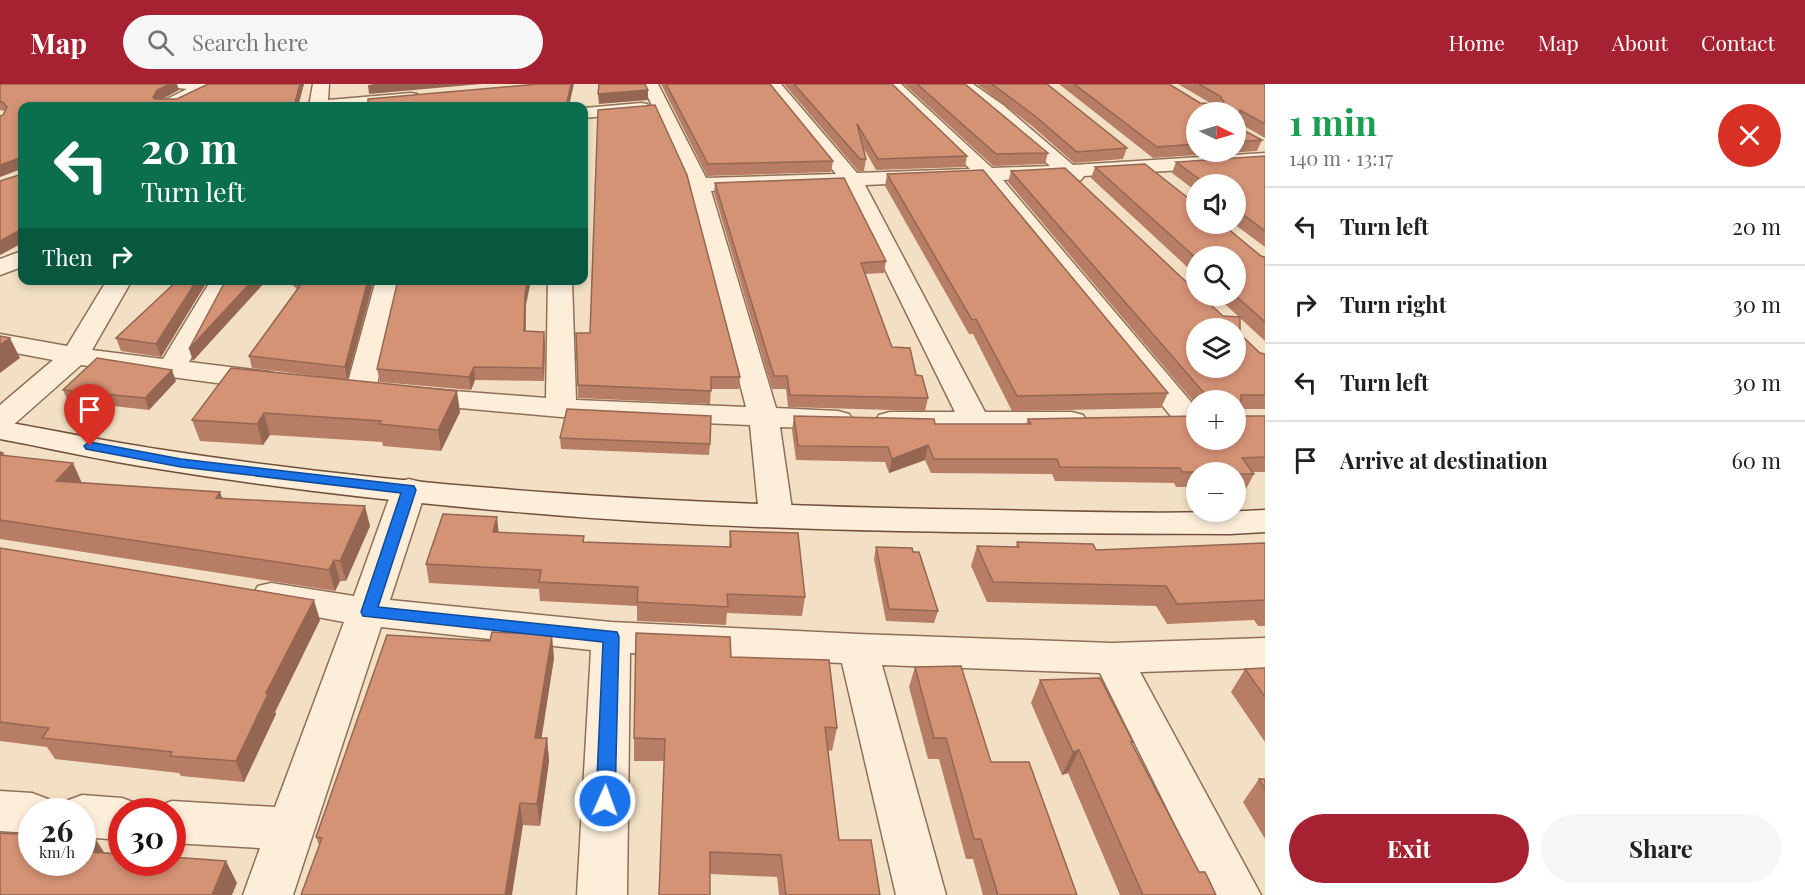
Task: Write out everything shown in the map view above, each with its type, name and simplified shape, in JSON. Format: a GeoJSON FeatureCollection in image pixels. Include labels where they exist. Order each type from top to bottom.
{"type":"FeatureCollection","features":[{"type":"Feature","properties":{"kind":"street"},"geometry":{"type":"LineString","coordinates":[[184,84],[209,85]]}},
{"type":"Feature","properties":{"kind":"street"},"geometry":{"type":"LineString","coordinates":[[319,102],[321,84]]}},
{"type":"Feature","properties":{"kind":"street"},"geometry":{"type":"LineString","coordinates":[[650,84],[699,185],[764,418],[776,516]]}},
{"type":"Feature","properties":{"kind":"street"},"geometry":{"type":"LineString","coordinates":[[772,84],[851,178],[976,423]]}},
{"type":"Feature","properties":{"kind":"street"},"geometry":{"type":"LineString","coordinates":[[891,84],[914,103],[987,174],[1186,411]]}},
{"type":"Feature","properties":{"kind":"street"},"geometry":{"type":"LineString","coordinates":[[963,84],[997,109],[1086,188]]}},
{"type":"Feature","properties":{"kind":"street"},"geometry":{"type":"LineString","coordinates":[[175,102],[209,85]]}},
{"type":"Feature","properties":{"kind":"street"},"geometry":{"type":"LineString","coordinates":[[360,102],[423,96]]}},
{"type":"Feature","properties":{"kind":"street"},"geometry":{"type":"LineString","coordinates":[[588,113],[662,106]]}},
{"type":"Feature","properties":{"kind":"street"},"geometry":{"type":"LineString","coordinates":[[1124,146],[1173,187]]}},
{"type":"Feature","properties":{"kind":"street"},"geometry":{"type":"LineString","coordinates":[[699,185],[1150,167],[1262,149]]}},
{"type":"Feature","properties":{"kind":"street"},"geometry":{"type":"LineString","coordinates":[[0,268],[18,260]]}},
{"type":"Feature","properties":{"kind":"street"},"geometry":{"type":"LineString","coordinates":[[0,421],[75,356],[117,285]]}},
{"type":"Feature","properties":{"kind":"street"},"geometry":{"type":"LineString","coordinates":[[171,368],[222,285]]}},
{"type":"Feature","properties":{"kind":"street"},"geometry":{"type":"LineString","coordinates":[[387,285],[348,392],[561,408],[764,418],[976,423],[1094,421]]}},
{"type":"Feature","properties":{"kind":"street"},"geometry":{"type":"LineString","coordinates":[[560,285],[561,408]]}},
{"type":"Feature","properties":{"kind":"street"},"geometry":{"type":"LineString","coordinates":[[0,342],[75,356],[301,386]]}},
{"type":"Feature","properties":{"kind":"street"},"geometry":{"type":"LineString","coordinates":[[1154,420],[1186,419]]}},
{"type":"Feature","properties":{"kind":"street"},"geometry":{"type":"LineString","coordinates":[[0,430],[181,463],[409,490],[577,506],[776,516],[1004,522],[1230,523],[1265,521]]}},
{"type":"Feature","properties":{"kind":"street"},"geometry":{"type":"LineString","coordinates":[[268,895],[289,829],[369,612],[409,490]]}},
{"type":"Feature","properties":{"kind":"street"},"geometry":{"type":"LineString","coordinates":[[242,591],[369,612],[611,637],[858,649],[1112,657],[1265,653]]}},
{"type":"Feature","properties":{"kind":"street"},"geometry":{"type":"LineString","coordinates":[[602,895],[611,637]]}},
{"type":"Feature","properties":{"kind":"street"},"geometry":{"type":"LineString","coordinates":[[858,649],[921,895]]}},
{"type":"Feature","properties":{"kind":"street"},"geometry":{"type":"LineString","coordinates":[[1112,657],[1236,895]]}},
{"type":"Feature","properties":{"kind":"street"},"geometry":{"type":"LineString","coordinates":[[186,823],[289,829]]}},
{"type":"Feature","properties":{"kind":"building"},"geometry":{"type":"Polygon","coordinates":[[[0,84],[170,84],[157,90],[153,97],[155,99],[177,99],[208,84],[300,84],[295,102],[18,102],[18,158],[0,165],[0,116],[7,107],[0,102],[0,84]]]}},
{"type":"Feature","properties":{"kind":"building"},"geometry":{"type":"Polygon","coordinates":[[[538,84],[571,84],[567,102],[368,102],[368,99],[538,84]]]}},
{"type":"Feature","properties":{"kind":"building"},"geometry":{"type":"Polygon","coordinates":[[[599,84],[645,84],[648,90],[598,94],[599,84]]]}},
{"type":"Feature","properties":{"kind":"building"},"geometry":{"type":"Polygon","coordinates":[[[666,84],[770,84],[833,161],[708,164],[666,84]]]}},
{"type":"Feature","properties":{"kind":"building"},"geometry":{"type":"Polygon","coordinates":[[[794,84],[892,84],[967,156],[878,159],[857,124],[866,159],[860,159],[794,84]]]}},
{"type":"Feature","properties":{"kind":"building"},"geometry":{"type":"Polygon","coordinates":[[[917,84],[965,84],[1048,153],[996,154],[917,84]]]}},
{"type":"Feature","properties":{"kind":"building"},"geometry":{"type":"Polygon","coordinates":[[[992,84],[1047,84],[1127,148],[1077,152],[1035,116],[992,84]]]}},
{"type":"Feature","properties":{"kind":"building"},"geometry":{"type":"Polygon","coordinates":[[[1074,84],[1169,84],[1198,102],[1186,102],[1186,145],[1157,147],[1074,84]]]}},
{"type":"Feature","properties":{"kind":"building"},"geometry":{"type":"Polygon","coordinates":[[[1199,84],[1265,84],[1265,124],[1246,113],[1246,102],[1224,102],[1220,96],[1199,84]]]}},
{"type":"Feature","properties":{"kind":"building"},"geometry":{"type":"Polygon","coordinates":[[[655,105],[687,175],[740,377],[711,377],[711,391],[578,385],[576,333],[590,333],[598,110],[655,105]]]}},
{"type":"Feature","properties":{"kind":"building"},"geometry":{"type":"Polygon","coordinates":[[[1246,132],[1262,140],[1246,141],[1246,132]]]}},
{"type":"Feature","properties":{"kind":"building"},"geometry":{"type":"Polygon","coordinates":[[[1265,156],[1265,231],[1246,217],[1246,174],[1192,174],[1176,162],[1246,162],[1246,157],[1265,156]]]}},
{"type":"Feature","properties":{"kind":"building"},"geometry":{"type":"Polygon","coordinates":[[[1145,164],[1186,196],[1186,234],[1234,234],[1265,257],[1265,322],[1246,305],[1246,246],[1186,246],[1186,249],[1095,167],[1145,164]]]}},
{"type":"Feature","properties":{"kind":"building"},"geometry":{"type":"Polygon","coordinates":[[[1065,168],[1186,282],[1186,306],[1212,306],[1223,316],[1240,317],[1186,318],[1186,372],[1011,171],[1065,168]]]}},
{"type":"Feature","properties":{"kind":"building"},"geometry":{"type":"Polygon","coordinates":[[[983,170],[1168,393],[1017,396],[976,319],[972,320],[887,174],[983,170]]]}},
{"type":"Feature","properties":{"kind":"building"},"geometry":{"type":"Polygon","coordinates":[[[18,175],[18,231],[0,241],[0,181],[18,175]]]}},
{"type":"Feature","properties":{"kind":"building"},"geometry":{"type":"Polygon","coordinates":[[[844,178],[886,261],[861,263],[892,347],[910,348],[916,375],[922,376],[928,398],[790,395],[787,376],[774,376],[715,183],[844,178]]]}},
{"type":"Feature","properties":{"kind":"building"},"geometry":{"type":"Polygon","coordinates":[[[173,285],[194,285],[156,344],[116,338],[173,285]]]}},
{"type":"Feature","properties":{"kind":"building"},"geometry":{"type":"Polygon","coordinates":[[[223,285],[248,285],[189,349],[223,285]]]}},
{"type":"Feature","properties":{"kind":"building"},"geometry":{"type":"Polygon","coordinates":[[[301,285],[367,285],[345,367],[249,356],[301,285]]]}},
{"type":"Feature","properties":{"kind":"building"},"geometry":{"type":"Polygon","coordinates":[[[397,285],[527,285],[524,331],[544,332],[543,368],[474,367],[469,377],[377,369],[397,285]]]}},
{"type":"Feature","properties":{"kind":"building"},"geometry":{"type":"Polygon","coordinates":[[[0,336],[10,338],[0,345],[0,336]]]}},
{"type":"Feature","properties":{"kind":"building"},"geometry":{"type":"Polygon","coordinates":[[[1246,340],[1260,353],[1265,354],[1265,395],[1246,395],[1246,390],[1202,390],[1191,378],[1246,378],[1246,340]]]}},
{"type":"Feature","properties":{"kind":"building"},"geometry":{"type":"Polygon","coordinates":[[[97,358],[172,370],[145,398],[63,390],[97,358]]]}},
{"type":"Feature","properties":{"kind":"building"},"geometry":{"type":"Polygon","coordinates":[[[231,368],[457,391],[438,430],[379,424],[381,421],[264,413],[257,424],[192,420],[231,368]]]}},
{"type":"Feature","properties":{"kind":"building"},"geometry":{"type":"Polygon","coordinates":[[[567,409],[711,416],[710,444],[560,438],[567,409]]]}},
{"type":"Feature","properties":{"kind":"building"},"geometry":{"type":"Polygon","coordinates":[[[794,416],[934,419],[935,424],[1031,424],[1028,419],[1186,416],[1186,450],[1246,450],[1246,416],[1265,416],[1265,457],[1242,458],[1245,462],[1186,462],[1186,472],[1182,472],[1180,468],[1060,467],[1057,459],[934,459],[928,445],[892,459],[888,447],[798,446],[794,416]]]}},
{"type":"Feature","properties":{"kind":"building"},"geometry":{"type":"Polygon","coordinates":[[[0,455],[73,463],[56,481],[220,492],[216,498],[365,506],[340,561],[334,560],[329,570],[0,520],[0,455]]]}},
{"type":"Feature","properties":{"kind":"building"},"geometry":{"type":"Polygon","coordinates":[[[1246,463],[1254,474],[1246,474],[1246,463]]]}},
{"type":"Feature","properties":{"kind":"building"},"geometry":{"type":"Polygon","coordinates":[[[443,514],[497,517],[493,532],[584,536],[583,542],[731,547],[730,531],[798,533],[805,597],[727,594],[728,607],[637,602],[638,587],[539,582],[541,570],[426,564],[443,514]]]}},
{"type":"Feature","properties":{"kind":"building"},"geometry":{"type":"Polygon","coordinates":[[[1017,542],[1093,544],[1096,550],[1265,543],[1265,600],[1177,604],[1166,586],[993,582],[977,546],[1019,547],[1017,542]]]}},
{"type":"Feature","properties":{"kind":"building"},"geometry":{"type":"Polygon","coordinates":[[[876,547],[912,548],[913,552],[919,552],[938,611],[889,609],[876,547]]]}},
{"type":"Feature","properties":{"kind":"building"},"geometry":{"type":"Polygon","coordinates":[[[0,548],[314,600],[266,693],[268,694],[236,761],[170,756],[172,752],[42,738],[49,728],[0,722],[0,548]]]}},
{"type":"Feature","properties":{"kind":"building"},"geometry":{"type":"Polygon","coordinates":[[[492,632],[552,635],[535,738],[547,738],[537,804],[520,803],[505,895],[301,895],[322,838],[316,837],[387,635],[490,641],[492,632]]]}},
{"type":"Feature","properties":{"kind":"building"},"geometry":{"type":"Polygon","coordinates":[[[636,633],[730,637],[731,657],[829,660],[837,728],[825,727],[839,840],[871,840],[880,895],[786,895],[781,855],[710,852],[710,895],[659,895],[665,739],[634,738],[636,633]]]}},
{"type":"Feature","properties":{"kind":"building"},"geometry":{"type":"Polygon","coordinates":[[[961,666],[991,762],[1029,762],[1077,895],[998,895],[981,839],[974,839],[946,738],[934,738],[915,667],[961,666]]]}},
{"type":"Feature","properties":{"kind":"building"},"geometry":{"type":"Polygon","coordinates":[[[1265,668],[1265,697],[1245,669],[1265,668]]]}},
{"type":"Feature","properties":{"kind":"building"},"geometry":{"type":"Polygon","coordinates":[[[1100,678],[1199,872],[1205,872],[1216,895],[1143,895],[1079,750],[1073,752],[1040,680],[1100,678]]]}},
{"type":"Feature","properties":{"kind":"building"},"geometry":{"type":"Polygon","coordinates":[[[1259,779],[1265,779],[1265,789],[1259,779]]]}},
{"type":"Feature","properties":{"kind":"building"},"geometry":{"type":"Polygon","coordinates":[[[0,833],[18,834],[18,876],[96,876],[96,852],[108,853],[108,876],[186,876],[186,858],[226,861],[212,895],[0,895],[0,833]]]}},
{"type":"Feature","properties":{"kind":"route"},"geometry":{"type":"LineString","coordinates":[[90,446],[181,463],[409,490],[369,612],[611,637],[605,801]]}}]}
